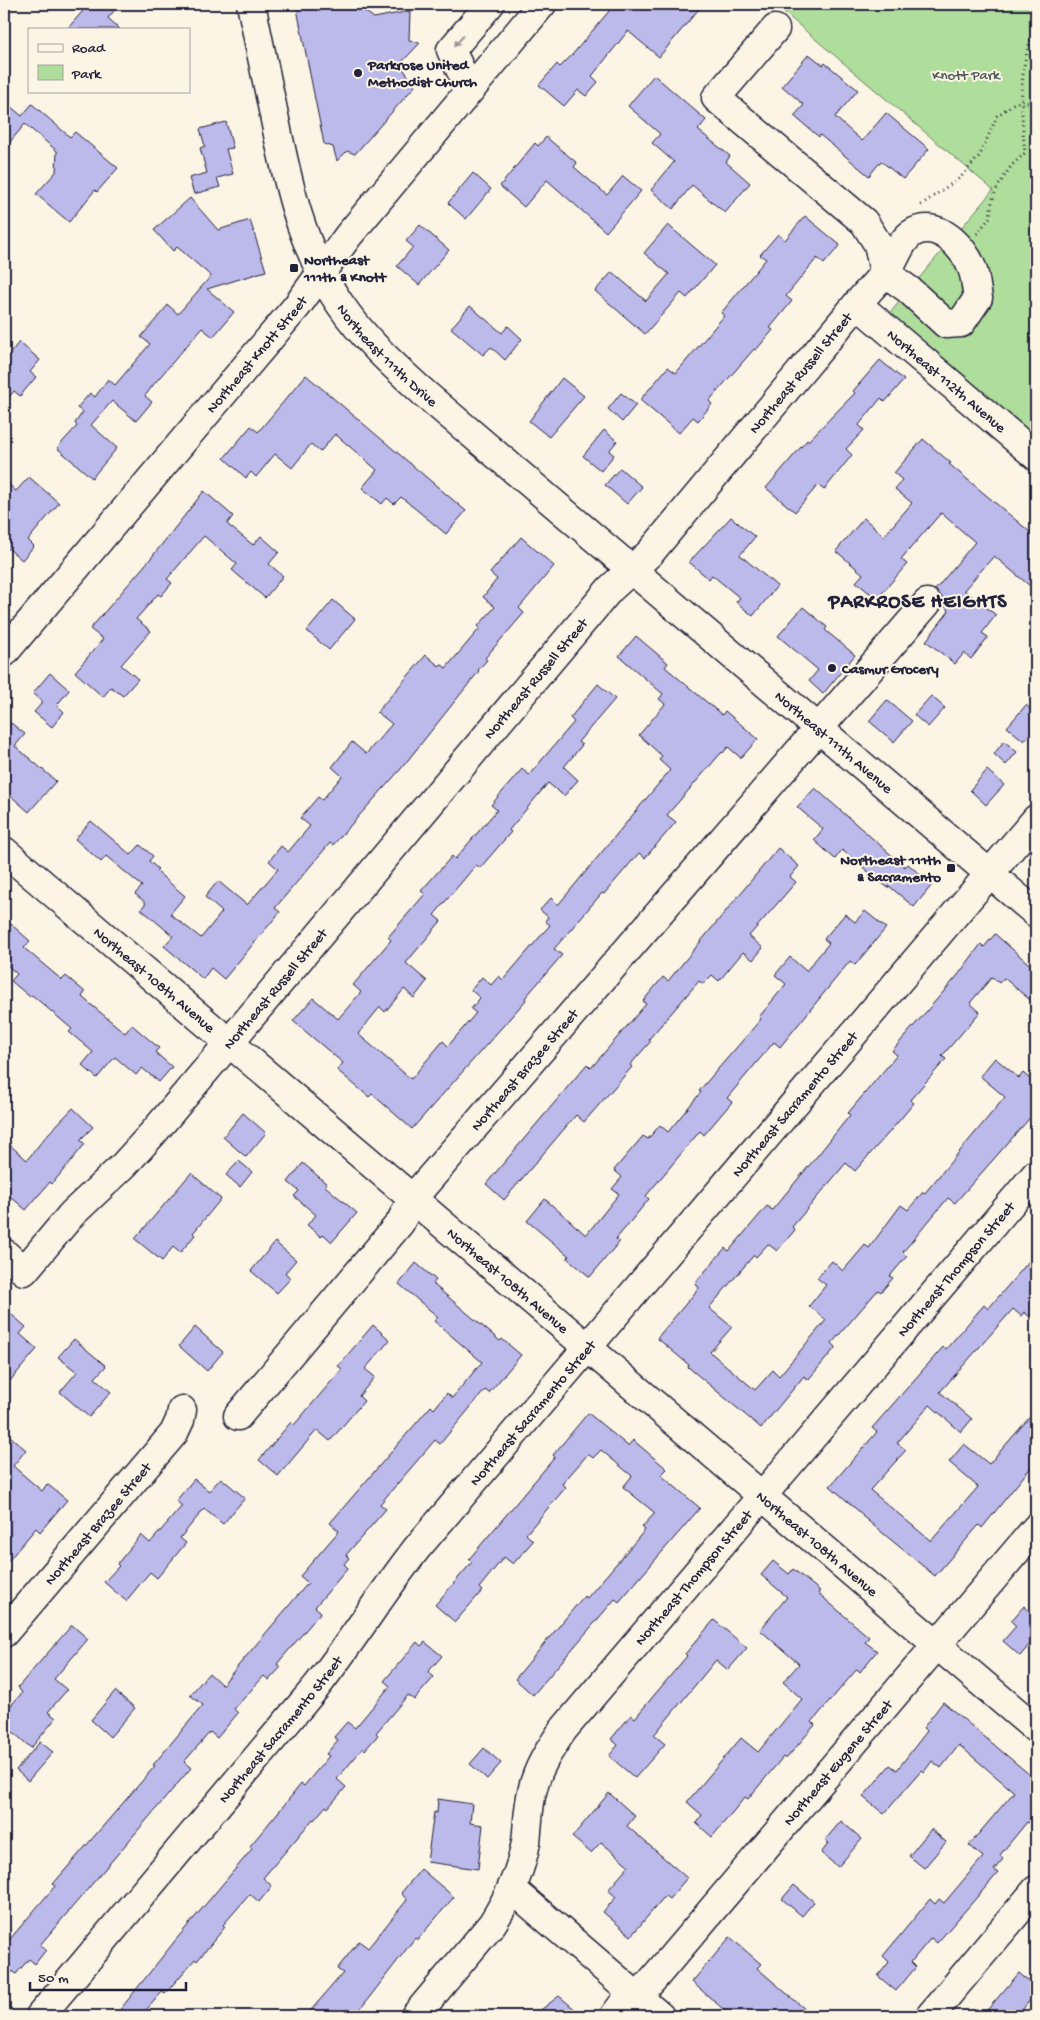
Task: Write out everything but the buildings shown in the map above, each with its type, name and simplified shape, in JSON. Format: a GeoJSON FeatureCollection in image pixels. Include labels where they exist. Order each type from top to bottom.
{"type":"FeatureCollection","features":[{"type":"Feature","properties":{"kind":"street","name":"Northeast 111th Drive"},"geometry":{"type":"LineString","coordinates":[[251,4],[286,175],[301,225],[321,273],[339,303],[356,325],[396,368],[632,569]]}},
{"type":"Feature","properties":{"kind":"street"},"geometry":{"type":"LineString","coordinates":[[470,90],[451,50],[490,4]]}},
{"type":"Feature","properties":{"kind":"street","name":"Northeast Knott Street"},"geometry":{"type":"LineString","coordinates":[[4,653],[297,306],[348,236],[470,90],[529,8]]}},
{"type":"Feature","properties":{"kind":"street"},"geometry":{"type":"LineString","coordinates":[[776,29],[716,98],[864,222],[878,244],[884,272],[909,290],[946,324],[961,323],[978,298],[972,269],[963,251]]}},
{"type":"Feature","properties":{"kind":"street","name":"Northeast Russell Street"},"geometry":{"type":"LineString","coordinates":[[4,1253],[24,1271],[72,1214],[124,1165],[230,1044],[610,589],[650,553],[891,264],[903,243],[911,234],[925,230],[937,231],[949,237],[963,251]]}},
{"type":"Feature","properties":{"kind":"street","name":"Northeast 112th Avenue"},"geometry":{"type":"LineString","coordinates":[[857,304],[1036,456]]}},
{"type":"Feature","properties":{"kind":"street","name":"Northeast 111th Avenue"},"geometry":{"type":"LineString","coordinates":[[632,569],[1036,913]]}},
{"type":"Feature","properties":{"kind":"street","name":"Northeast Brazee Street"},"geometry":{"type":"LineString","coordinates":[[238,1416],[400,1223],[412,1199],[927,603]]}},
{"type":"Feature","properties":{"kind":"street","name":"Northeast Sacramento Street"},"geometry":{"type":"LineString","coordinates":[[40,2016],[317,1686],[344,1651],[384,1589],[417,1548],[1036,819]]}},
{"type":"Feature","properties":{"kind":"street","name":"Northeast 108th Avenue"},"geometry":{"type":"LineString","coordinates":[[4,851],[1036,1729]]}},
{"type":"Feature","properties":{"kind":"street","name":"Northeast Thompson Street"},"geometry":{"type":"LineString","coordinates":[[415,2016],[492,1924],[512,1889],[523,1857],[532,1791],[539,1770],[550,1749],[583,1705],[1036,1174]]}},
{"type":"Feature","properties":{"kind":"street","name":"Northeast Brazee Street"},"geometry":{"type":"LineString","coordinates":[[4,1633],[174,1433],[182,1410]]}},
{"type":"Feature","properties":{"kind":"street","name":"Northeast Eugene Street"},"geometry":{"type":"LineString","coordinates":[[614,2016],[635,1995],[1036,1528]]}},
{"type":"Feature","properties":{"kind":"street"},"geometry":{"type":"LineString","coordinates":[[512,1889],[660,2016]]}},
{"type":"Feature","properties":{"kind":"street"},"geometry":{"type":"LineString","coordinates":[[930,2016],[1036,1890]]}},
{"type":"Feature","properties":{"kind":"path"},"geometry":{"type":"LineString","coordinates":[[963,251],[990,217],[992,201],[997,188],[1011,166],[1024,153],[1021,101],[1027,50],[1036,27]]}},
{"type":"Feature","properties":{"kind":"path"},"geometry":{"type":"LineString","coordinates":[[914,209],[961,177],[980,154],[997,116],[1013,104],[1021,101],[1036,105]]}},
{"type":"Feature","properties":{"kind":"green space","name":"Knott Park"},"geometry":{"type":"Polygon","coordinates":[[[774,4],[1036,4],[1036,440],[889,314],[993,190],[774,4]]]}},
{"type":"Feature","properties":{"kind":"place","name":"Parkrose United Methodist Church"},"geometry":{"type":"Point","coordinates":[358,73]}},
{"type":"Feature","properties":{"kind":"place","name":"Northeast 111th & Knott"},"geometry":{"type":"Point","coordinates":[294,268]}},
{"type":"Feature","properties":{"kind":"place","name":"Casmur Grocery"},"geometry":{"type":"Point","coordinates":[832,668]}},
{"type":"Feature","properties":{"kind":"place","name":"Northeast 111th & Sacramento"},"geometry":{"type":"Point","coordinates":[951,868]}},
{"type":"Feature","properties":{"kind":"district","name":"PARKROSE HEIGHTS"},"geometry":{"type":"Point","coordinates":[918,600]}}]}
